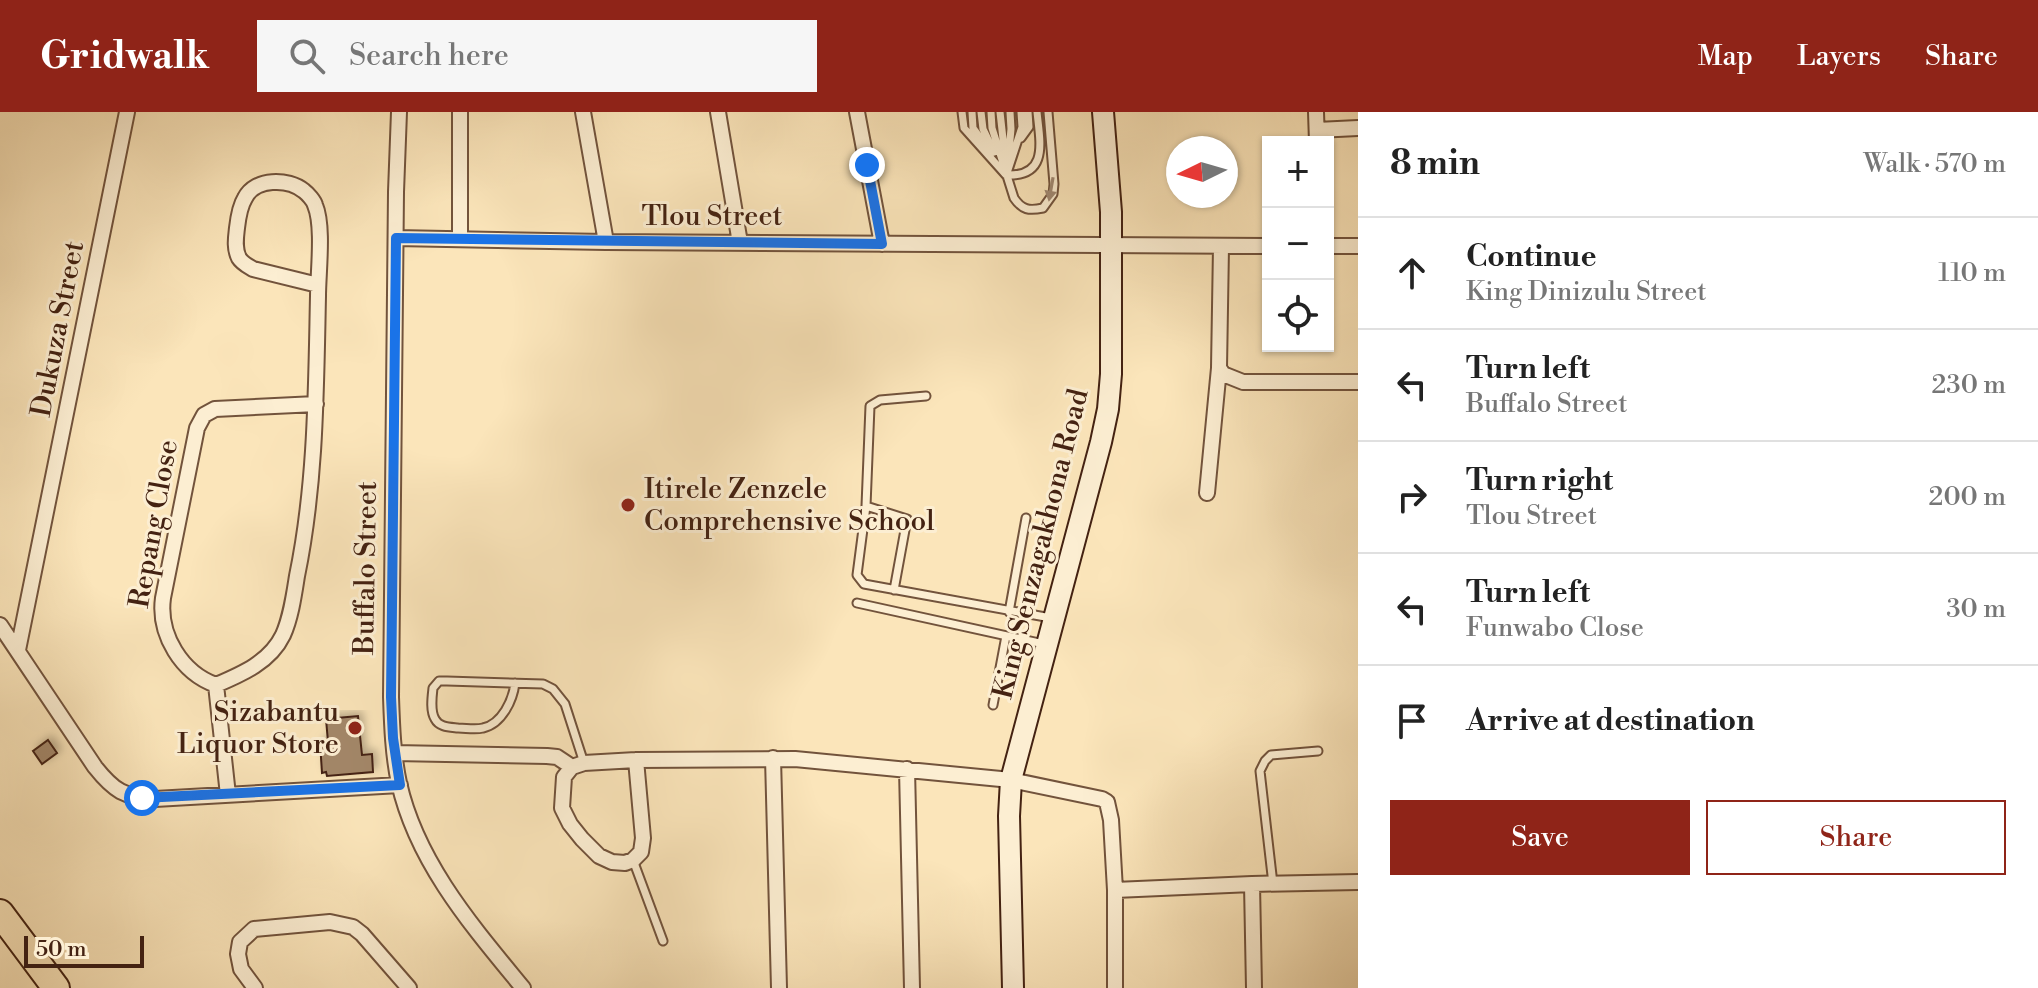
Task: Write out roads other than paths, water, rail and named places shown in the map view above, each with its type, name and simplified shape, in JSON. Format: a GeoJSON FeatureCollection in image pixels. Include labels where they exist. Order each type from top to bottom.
{"type":"FeatureCollection","features":[{"type":"Feature","properties":{"kind":"highway"},"geometry":{"type":"LineString","coordinates":[[0,913],[56,988]]}},
{"type":"Feature","properties":{"kind":"street","name":"Dukuza Street"},"geometry":{"type":"LineString","coordinates":[[18,650],[127,112]]}},
{"type":"Feature","properties":{"kind":"street","name":"Buffalo Street"},"geometry":{"type":"LineString","coordinates":[[399,112],[391,697],[395,753],[400,785],[415,831],[469,922],[523,988]]}},
{"type":"Feature","properties":{"kind":"street"},"geometry":{"type":"LineString","coordinates":[[583,112],[606,242]]}},
{"type":"Feature","properties":{"kind":"street"},"geometry":{"type":"LineString","coordinates":[[718,112],[740,243]]}},
{"type":"Feature","properties":{"kind":"street"},"geometry":{"type":"LineString","coordinates":[[857,112],[882,244]]}},
{"type":"Feature","properties":{"kind":"street","name":"King Senzagakhona Road"},"geometry":{"type":"LineString","coordinates":[[1013,988],[1011,780],[1108,409],[1112,247],[1103,112]]}},
{"type":"Feature","properties":{"kind":"street"},"geometry":{"type":"LineString","coordinates":[[1316,112],[1317,136],[1358,128]]}},
{"type":"Feature","properties":{"kind":"street"},"geometry":{"type":"LineString","coordinates":[[460,113],[460,239]]}},
{"type":"Feature","properties":{"kind":"street"},"geometry":{"type":"LineString","coordinates":[[228,795],[216,685],[237,677],[262,661],[272,652],[285,631],[301,557],[311,488],[316,404],[319,233],[315,204],[306,191],[282,182],[270,182],[250,191],[244,198],[235,242],[244,264],[318,285]]}},
{"type":"Feature","properties":{"kind":"street","name":"Tlou Street"},"geometry":{"type":"LineString","coordinates":[[396,238],[1262,246]]}},
{"type":"Feature","properties":{"kind":"street"},"geometry":{"type":"LineString","coordinates":[[1334,246],[1358,246]]}},
{"type":"Feature","properties":{"kind":"street"},"geometry":{"type":"LineString","coordinates":[[1207,493],[1219,368],[1221,247]]}},
{"type":"Feature","properties":{"kind":"street"},"geometry":{"type":"LineString","coordinates":[[1219,368],[1223,374],[1243,382],[1358,382]]}},
{"type":"Feature","properties":{"kind":"street","name":"Repang Close"},"geometry":{"type":"LineString","coordinates":[[216,685],[203,681],[189,668],[166,633],[162,620],[163,598],[197,428],[204,415],[215,409],[316,404]]}},
{"type":"Feature","properties":{"kind":"street"},"geometry":{"type":"LineString","coordinates":[[0,625],[95,767],[119,792],[155,799],[400,785]]}},
{"type":"Feature","properties":{"kind":"street"},"geometry":{"type":"LineString","coordinates":[[395,753],[547,756],[578,765],[636,760],[773,758],[1011,780],[1096,796],[1107,802],[1111,820],[1115,988]]}},
{"type":"Feature","properties":{"kind":"street"},"geometry":{"type":"LineString","coordinates":[[773,758],[779,988]]}},
{"type":"Feature","properties":{"kind":"street"},"geometry":{"type":"LineString","coordinates":[[578,765],[564,777],[562,808],[570,824],[599,856],[612,862],[625,863],[641,852],[643,838],[636,760]]}},
{"type":"Feature","properties":{"kind":"street"},"geometry":{"type":"LineString","coordinates":[[907,769],[912,988]]}},
{"type":"Feature","properties":{"kind":"street"},"geometry":{"type":"LineString","coordinates":[[1115,890],[1358,882]]}},
{"type":"Feature","properties":{"kind":"street"},"geometry":{"type":"LineString","coordinates":[[1252,884],[1254,988]]}},
{"type":"Feature","properties":{"kind":"street"},"geometry":{"type":"LineString","coordinates":[[255,988],[238,961],[238,946],[247,934],[261,928],[330,922],[353,927],[362,934],[409,988]]}},
{"type":"Feature","properties":{"kind":"lane"},"geometry":{"type":"LineString","coordinates":[[962,112],[964,128],[1006,175],[1019,175],[1036,165],[1040,141],[1037,112]]}},
{"type":"Feature","properties":{"kind":"lane"},"geometry":{"type":"LineString","coordinates":[[972,112],[973,128],[1006,175]]}},
{"type":"Feature","properties":{"kind":"lane"},"geometry":{"type":"LineString","coordinates":[[981,112],[983,129],[1006,175]]}},
{"type":"Feature","properties":{"kind":"lane"},"geometry":{"type":"LineString","coordinates":[[991,112],[992,128],[1006,175],[1014,198],[1025,210],[1043,208],[1053,194],[1048,112]]}},
{"type":"Feature","properties":{"kind":"lane"},"geometry":{"type":"LineString","coordinates":[[1000,112],[1006,175]]}},
{"type":"Feature","properties":{"kind":"lane"},"geometry":{"type":"LineString","coordinates":[[1006,175],[1010,112]]}},
{"type":"Feature","properties":{"kind":"lane"},"geometry":{"type":"LineString","coordinates":[[1006,175],[1022,127],[1021,112]]}},
{"type":"Feature","properties":{"kind":"lane"},"geometry":{"type":"LineString","coordinates":[[1016,147],[1029,127],[1028,112]]}},
{"type":"Feature","properties":{"kind":"lane"},"geometry":{"type":"LineString","coordinates":[[926,396],[880,400],[870,406],[866,506],[857,575],[864,584],[1053,619]]}},
{"type":"Feature","properties":{"kind":"lane"},"geometry":{"type":"LineString","coordinates":[[866,506],[907,519],[894,590]]}},
{"type":"Feature","properties":{"kind":"lane"},"geometry":{"type":"LineString","coordinates":[[1009,612],[1026,518]]}},
{"type":"Feature","properties":{"kind":"lane"},"geometry":{"type":"LineString","coordinates":[[857,603],[1046,645]]}},
{"type":"Feature","properties":{"kind":"lane"},"geometry":{"type":"LineString","coordinates":[[993,705],[1006,636]]}},
{"type":"Feature","properties":{"kind":"lane"},"geometry":{"type":"LineString","coordinates":[[515,683],[514,694],[506,709],[487,728],[448,727],[438,724],[433,716],[433,688],[439,681],[515,683],[543,684],[553,689],[565,704],[578,765]]}},
{"type":"Feature","properties":{"kind":"lane"},"geometry":{"type":"LineString","coordinates":[[1273,884],[1260,771],[1271,755],[1318,751]]}},
{"type":"Feature","properties":{"kind":"lane"},"geometry":{"type":"LineString","coordinates":[[633,860],[663,941]]}},
{"type":"Feature","properties":{"kind":"place","name":"Itirele Zenzele Comprehensive School"},"geometry":{"type":"Point","coordinates":[628,505]}},
{"type":"Feature","properties":{"kind":"place","name":"Sizabantu Liquor Store"},"geometry":{"type":"Point","coordinates":[355,728]}}]}
